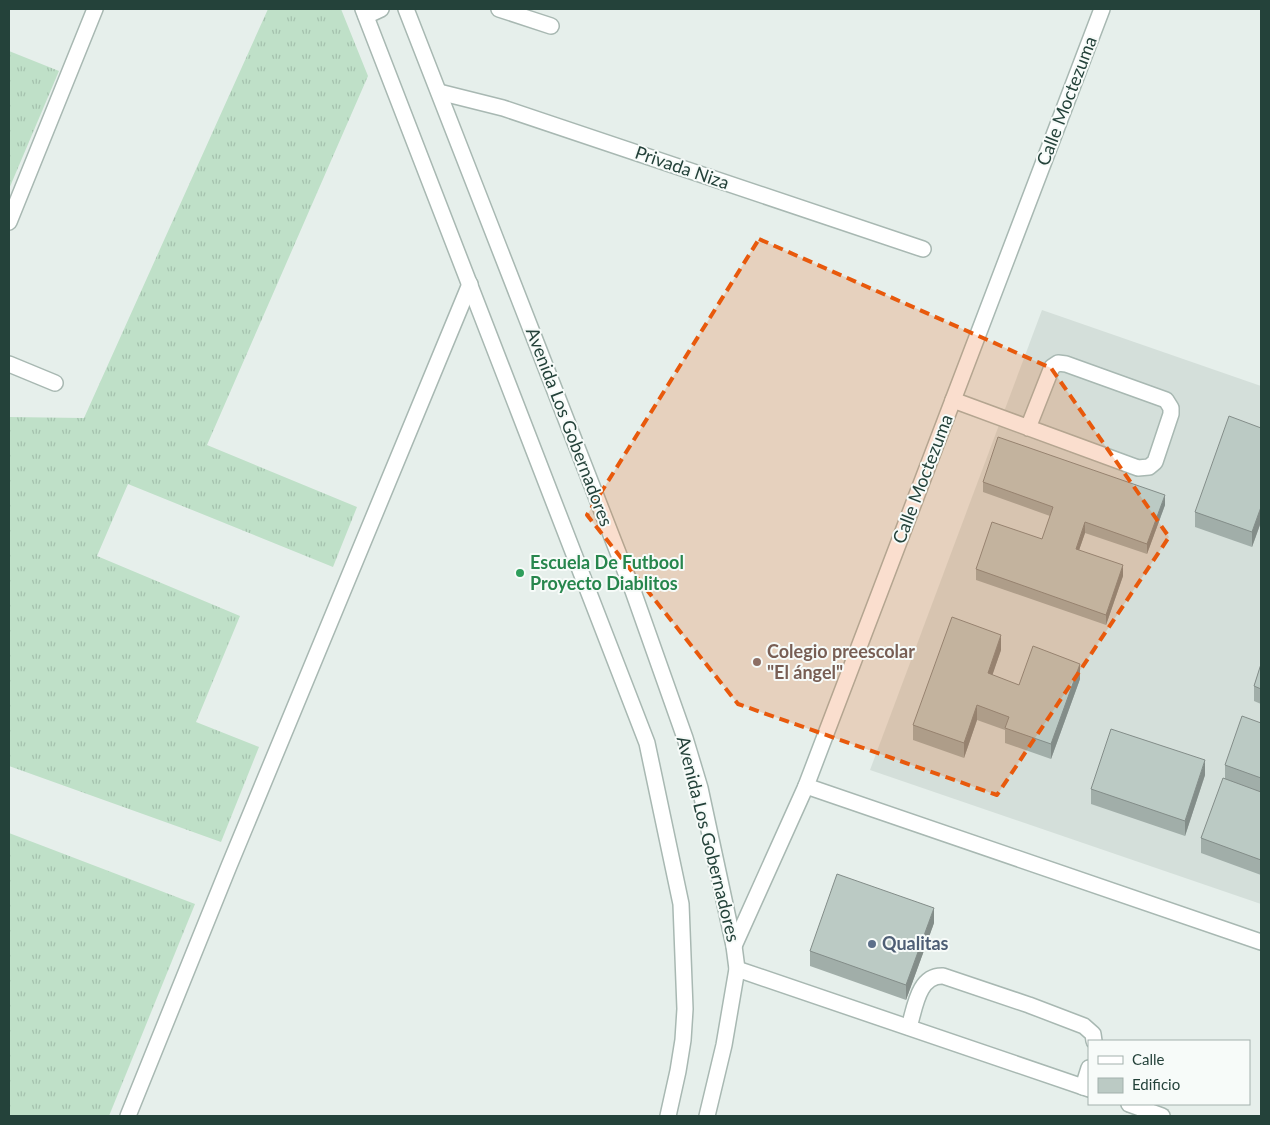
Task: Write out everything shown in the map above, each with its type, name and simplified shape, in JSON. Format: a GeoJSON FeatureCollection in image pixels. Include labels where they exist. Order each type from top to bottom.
{"type":"FeatureCollection","features":[{"type":"Feature","properties":{"kind":"street"},"geometry":{"type":"LineString","coordinates":[[9,222],[95,9]]}},
{"type":"Feature","properties":{"kind":"street"},"geometry":{"type":"LineString","coordinates":[[364,12],[382,9]]}},
{"type":"Feature","properties":{"kind":"street","name":"Avenida Los Gobernadores"},"geometry":{"type":"LineString","coordinates":[[406,9],[633,592],[685,738],[700,788],[734,946],[737,969],[724,1045],[707,1116]]}},
{"type":"Feature","properties":{"kind":"street"},"geometry":{"type":"LineString","coordinates":[[499,9],[551,26]]}},
{"type":"Feature","properties":{"kind":"street","name":"Calle Moctezuma"},"geometry":{"type":"LineString","coordinates":[[734,946],[806,786],[1102,9]]}},
{"type":"Feature","properties":{"kind":"street","name":"Avenida Los Gobernadores"},"geometry":{"type":"LineString","coordinates":[[364,12],[647,742],[681,904],[685,1009],[683,1040],[668,1116]]}},
{"type":"Feature","properties":{"kind":"street","name":"Privada Niza"},"geometry":{"type":"LineString","coordinates":[[439,92],[504,108],[922,249]]}},
{"type":"Feature","properties":{"kind":"street"},"geometry":{"type":"LineString","coordinates":[[128,1116],[229,866],[470,284]]}},
{"type":"Feature","properties":{"kind":"street"},"geometry":{"type":"LineString","coordinates":[[953,400],[1126,465],[1138,468],[1148,468],[1155,462],[1171,414],[1171,408],[1166,400],[1066,364],[1058,363],[1052,367],[1028,428]]}},
{"type":"Feature","properties":{"kind":"street"},"geometry":{"type":"LineString","coordinates":[[9,364],[56,383]]}},
{"type":"Feature","properties":{"kind":"street"},"geometry":{"type":"LineString","coordinates":[[806,786],[1261,942]]}},
{"type":"Feature","properties":{"kind":"street"},"geometry":{"type":"LineString","coordinates":[[737,969],[1086,1088],[1088,1075]]}},
{"type":"Feature","properties":{"kind":"street"},"geometry":{"type":"LineString","coordinates":[[909,1027],[924,984],[928,979],[943,976],[1084,1026],[1093,1034],[1094,1040]]}},
{"type":"Feature","properties":{"kind":"street"},"geometry":{"type":"LineString","coordinates":[[1131,1105],[1162,1116]]}},
{"type":"Feature","properties":{"kind":"highlighted area"},"geometry":{"type":"Polygon","coordinates":[[[759,239],[1051,368],[1169,537],[997,795],[738,704],[587,515],[759,239]]]}},
{"type":"Feature","properties":{"kind":"shaded area"},"geometry":{"type":"Polygon","coordinates":[[[1042,310],[1261,386],[1261,904],[870,770],[1042,310]]]}},
{"type":"Feature","properties":{"kind":"green space"},"geometry":{"type":"Polygon","coordinates":[[[268,9],[341,9],[368,76],[207,445],[357,507],[333,567],[128,484],[97,556],[240,616],[196,722],[259,747],[221,842],[9,766],[9,417],[84,418],[268,9]]]}},
{"type":"Feature","properties":{"kind":"green space"},"geometry":{"type":"Polygon","coordinates":[[[9,51],[59,71],[9,189],[9,51]]]}},
{"type":"Feature","properties":{"kind":"green space"},"geometry":{"type":"Polygon","coordinates":[[[9,833],[195,904],[109,1116],[9,1116],[9,833]]]}},
{"type":"Feature","properties":{"kind":"building"},"geometry":{"type":"Polygon","coordinates":[[[1229,416],[1261,428],[1261,507],[1252,532],[1195,512],[1229,416]]]}},
{"type":"Feature","properties":{"kind":"building"},"geometry":{"type":"Polygon","coordinates":[[[998,437],[1165,495],[1147,544],[1085,522],[1076,549],[1123,565],[1106,615],[976,569],[992,522],[1042,539],[1053,507],[983,482],[998,437]]]}},
{"type":"Feature","properties":{"kind":"building"},"geometry":{"type":"Polygon","coordinates":[[[952,617],[1001,635],[988,673],[1019,685],[1033,646],[1080,664],[1051,744],[1005,728],[1009,717],[977,705],[964,743],[913,725],[952,617]]]}},
{"type":"Feature","properties":{"kind":"building"},"geometry":{"type":"Polygon","coordinates":[[[1261,664],[1261,689],[1254,686],[1261,664]]]}},
{"type":"Feature","properties":{"kind":"building"},"geometry":{"type":"Polygon","coordinates":[[[1242,716],[1261,723],[1261,778],[1225,765],[1242,716]]]}},
{"type":"Feature","properties":{"kind":"building"},"geometry":{"type":"Polygon","coordinates":[[[1111,729],[1205,760],[1185,821],[1091,789],[1111,729]]]}},
{"type":"Feature","properties":{"kind":"building"},"geometry":{"type":"Polygon","coordinates":[[[1223,778],[1261,792],[1261,860],[1201,838],[1223,778]]]}},
{"type":"Feature","properties":{"kind":"building","name":"Qualitas"},"geometry":{"type":"Polygon","coordinates":[[[837,874],[934,908],[906,985],[810,951],[837,874]]]}},
{"type":"Feature","properties":{"kind":"place","name":"Escuela De Futbool Proyecto Diablitos"},"geometry":{"type":"Point","coordinates":[520,573]}},
{"type":"Feature","properties":{"kind":"place","name":"Colegio preescolar \"El ángel\""},"geometry":{"type":"Point","coordinates":[757,662]}},
{"type":"Feature","properties":{"kind":"place","name":"Qualitas"},"geometry":{"type":"Point","coordinates":[872,944]}}]}
